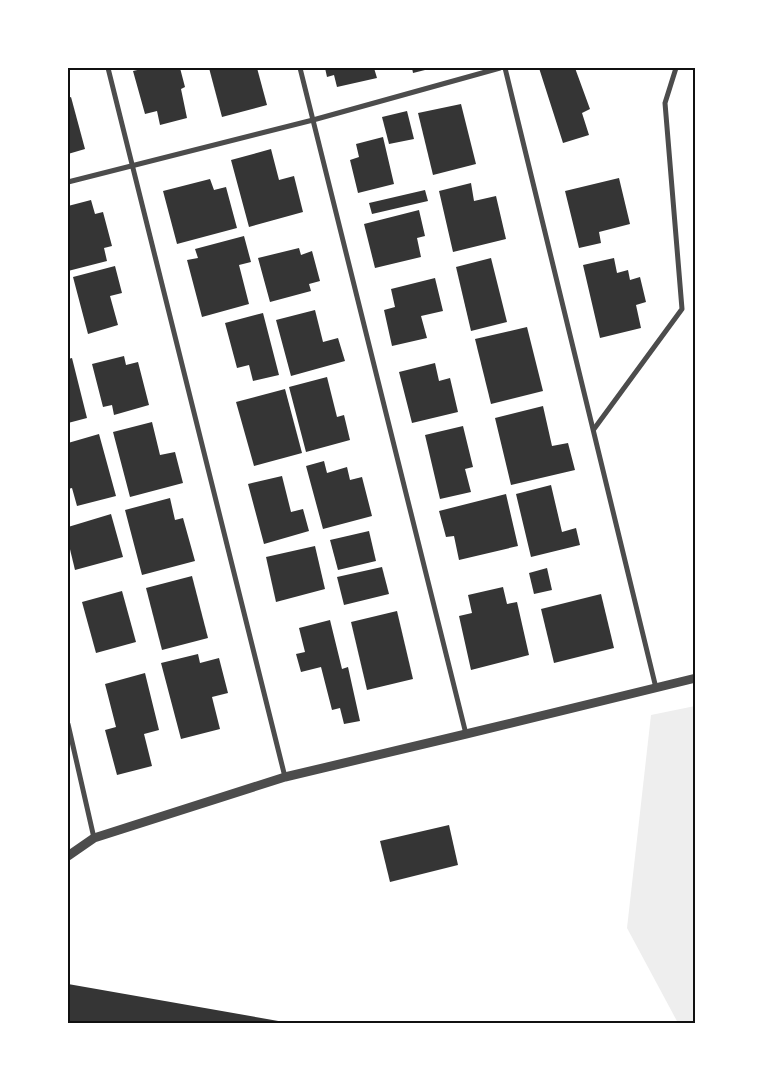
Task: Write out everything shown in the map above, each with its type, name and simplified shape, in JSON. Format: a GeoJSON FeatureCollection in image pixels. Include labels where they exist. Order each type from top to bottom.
{"type":"FeatureCollection","features":[{"type":"Feature","properties":{"kind":"street"},"geometry":{"type":"LineString","coordinates":[[108,68],[285,777]]}},
{"type":"Feature","properties":{"kind":"street"},"geometry":{"type":"LineString","coordinates":[[300,68],[466,734]]}},
{"type":"Feature","properties":{"kind":"street"},"geometry":{"type":"LineString","coordinates":[[68,182],[313,120],[500,68]]}},
{"type":"Feature","properties":{"kind":"street"},"geometry":{"type":"LineString","coordinates":[[505,68],[656,688]]}},
{"type":"Feature","properties":{"kind":"street"},"geometry":{"type":"LineString","coordinates":[[594,428],[682,309],[665,103],[676,68]]}},
{"type":"Feature","properties":{"kind":"street"},"geometry":{"type":"LineString","coordinates":[[68,856],[94,838],[285,777],[696,678]]}},
{"type":"Feature","properties":{"kind":"street"},"geometry":{"type":"LineString","coordinates":[[68,724],[94,838]]}},
{"type":"Feature","properties":{"kind":"shaded area"},"geometry":{"type":"Polygon","coordinates":[[[695,706],[695,1023],[678,1023],[627,928],[651,715],[695,706]]]}},
{"type":"Feature","properties":{"kind":"building"},"geometry":{"type":"Polygon","coordinates":[[[146,68],[180,68],[185,87],[181,89],[187,118],[160,125],[157,111],[145,114],[133,71],[146,68]]]}},
{"type":"Feature","properties":{"kind":"building"},"geometry":{"type":"Polygon","coordinates":[[[209,68],[257,68],[267,105],[222,117],[209,68]]]}},
{"type":"Feature","properties":{"kind":"building"},"geometry":{"type":"Polygon","coordinates":[[[325,68],[374,68],[377,78],[337,87],[334,75],[327,77],[325,68]]]}},
{"type":"Feature","properties":{"kind":"building"},"geometry":{"type":"Polygon","coordinates":[[[412,68],[433,68],[413,73],[412,68]]]}},
{"type":"Feature","properties":{"kind":"building"},"geometry":{"type":"Polygon","coordinates":[[[539,68],[575,68],[590,109],[582,113],[589,135],[563,143],[539,68]]]}},
{"type":"Feature","properties":{"kind":"building"},"geometry":{"type":"Polygon","coordinates":[[[71,97],[85,149],[68,154],[68,98],[71,97]]]}},
{"type":"Feature","properties":{"kind":"building"},"geometry":{"type":"Polygon","coordinates":[[[461,104],[476,164],[433,175],[418,113],[461,104]]]}},
{"type":"Feature","properties":{"kind":"building"},"geometry":{"type":"Polygon","coordinates":[[[407,111],[414,139],[389,144],[382,117],[407,111]]]}},
{"type":"Feature","properties":{"kind":"building"},"geometry":{"type":"Polygon","coordinates":[[[383,137],[394,184],[358,193],[350,160],[359,157],[356,144],[383,137]]]}},
{"type":"Feature","properties":{"kind":"building"},"geometry":{"type":"Polygon","coordinates":[[[271,149],[279,180],[294,176],[303,212],[249,227],[231,160],[271,149]]]}},
{"type":"Feature","properties":{"kind":"building"},"geometry":{"type":"Polygon","coordinates":[[[619,178],[630,224],[599,232],[601,243],[579,248],[565,191],[619,178]]]}},
{"type":"Feature","properties":{"kind":"building"},"geometry":{"type":"Polygon","coordinates":[[[210,179],[214,190],[226,187],[237,228],[177,244],[163,191],[210,179]]]}},
{"type":"Feature","properties":{"kind":"building"},"geometry":{"type":"Polygon","coordinates":[[[471,183],[474,201],[496,196],[506,239],[453,252],[439,191],[471,183]]]}},
{"type":"Feature","properties":{"kind":"building"},"geometry":{"type":"Polygon","coordinates":[[[425,190],[428,201],[372,214],[369,203],[425,190]]]}},
{"type":"Feature","properties":{"kind":"building"},"geometry":{"type":"Polygon","coordinates":[[[91,200],[95,214],[103,212],[112,246],[104,248],[107,261],[68,271],[68,206],[91,200]]]}},
{"type":"Feature","properties":{"kind":"building"},"geometry":{"type":"Polygon","coordinates":[[[419,210],[425,236],[417,238],[421,257],[375,268],[364,224],[419,210]]]}},
{"type":"Feature","properties":{"kind":"building"},"geometry":{"type":"Polygon","coordinates":[[[244,236],[251,262],[239,265],[249,304],[202,317],[187,260],[198,258],[195,249],[244,236]]]}},
{"type":"Feature","properties":{"kind":"building"},"geometry":{"type":"Polygon","coordinates":[[[299,248],[301,255],[312,251],[320,281],[309,284],[311,291],[270,302],[258,258],[299,248]]]}},
{"type":"Feature","properties":{"kind":"building"},"geometry":{"type":"Polygon","coordinates":[[[491,258],[507,322],[471,331],[456,267],[491,258]]]}},
{"type":"Feature","properties":{"kind":"building"},"geometry":{"type":"Polygon","coordinates":[[[614,258],[617,273],[628,270],[630,280],[640,277],[646,302],[636,305],[641,328],[600,338],[583,265],[614,258]]]}},
{"type":"Feature","properties":{"kind":"building"},"geometry":{"type":"Polygon","coordinates":[[[115,266],[122,293],[110,296],[118,325],[88,334],[73,277],[115,266]]]}},
{"type":"Feature","properties":{"kind":"building"},"geometry":{"type":"Polygon","coordinates":[[[435,278],[443,311],[421,316],[427,338],[392,346],[384,310],[395,307],[391,289],[435,278]]]}},
{"type":"Feature","properties":{"kind":"building"},"geometry":{"type":"Polygon","coordinates":[[[315,310],[323,342],[338,338],[345,361],[291,376],[276,320],[315,310]]]}},
{"type":"Feature","properties":{"kind":"building"},"geometry":{"type":"Polygon","coordinates":[[[263,313],[279,375],[253,381],[249,365],[237,368],[225,323],[263,313]]]}},
{"type":"Feature","properties":{"kind":"building"},"geometry":{"type":"Polygon","coordinates":[[[527,327],[543,391],[491,404],[475,339],[527,327]]]}},
{"type":"Feature","properties":{"kind":"building"},"geometry":{"type":"Polygon","coordinates":[[[124,356],[126,365],[138,362],[149,405],[114,415],[112,405],[103,407],[92,364],[124,356]]]}},
{"type":"Feature","properties":{"kind":"building"},"geometry":{"type":"Polygon","coordinates":[[[72,358],[87,418],[68,423],[68,359],[72,358]]]}},
{"type":"Feature","properties":{"kind":"building"},"geometry":{"type":"Polygon","coordinates":[[[435,363],[439,381],[450,378],[458,412],[412,423],[399,372],[435,363]]]}},
{"type":"Feature","properties":{"kind":"building"},"geometry":{"type":"Polygon","coordinates":[[[327,377],[337,417],[344,415],[350,440],[306,452],[289,387],[327,377]]]}},
{"type":"Feature","properties":{"kind":"building"},"geometry":{"type":"Polygon","coordinates":[[[285,389],[302,453],[254,466],[236,402],[285,389]]]}},
{"type":"Feature","properties":{"kind":"building"},"geometry":{"type":"Polygon","coordinates":[[[543,406],[552,446],[568,443],[575,470],[511,485],[495,418],[543,406]]]}},
{"type":"Feature","properties":{"kind":"building"},"geometry":{"type":"Polygon","coordinates":[[[152,422],[160,455],[175,452],[183,483],[130,497],[113,432],[152,422]]]}},
{"type":"Feature","properties":{"kind":"building"},"geometry":{"type":"Polygon","coordinates":[[[463,426],[473,467],[465,469],[471,492],[440,499],[425,435],[463,426]]]}},
{"type":"Feature","properties":{"kind":"building"},"geometry":{"type":"Polygon","coordinates":[[[99,434],[116,496],[77,506],[72,488],[68,489],[68,443],[99,434]]]}},
{"type":"Feature","properties":{"kind":"building"},"geometry":{"type":"Polygon","coordinates":[[[324,461],[327,473],[347,467],[350,480],[362,477],[372,516],[323,529],[306,466],[324,461]]]}},
{"type":"Feature","properties":{"kind":"building"},"geometry":{"type":"Polygon","coordinates":[[[282,476],[291,512],[303,509],[309,531],[264,544],[248,484],[282,476]]]}},
{"type":"Feature","properties":{"kind":"building"},"geometry":{"type":"Polygon","coordinates":[[[551,485],[562,532],[576,528],[580,545],[531,557],[516,494],[551,485]]]}},
{"type":"Feature","properties":{"kind":"building"},"geometry":{"type":"Polygon","coordinates":[[[506,494],[518,546],[459,560],[454,536],[446,537],[439,511],[506,494]]]}},
{"type":"Feature","properties":{"kind":"building"},"geometry":{"type":"Polygon","coordinates":[[[170,498],[175,520],[183,518],[195,561],[142,575],[125,510],[170,498]]]}},
{"type":"Feature","properties":{"kind":"building"},"geometry":{"type":"Polygon","coordinates":[[[111,514],[123,557],[75,570],[68,541],[68,527],[111,514]]]}},
{"type":"Feature","properties":{"kind":"building"},"geometry":{"type":"Polygon","coordinates":[[[369,531],[376,561],[338,570],[330,540],[369,531]]]}},
{"type":"Feature","properties":{"kind":"building"},"geometry":{"type":"Polygon","coordinates":[[[315,546],[325,589],[276,602],[266,557],[315,546]]]}},
{"type":"Feature","properties":{"kind":"building"},"geometry":{"type":"Polygon","coordinates":[[[382,567],[389,594],[344,605],[337,577],[382,567]]]}},
{"type":"Feature","properties":{"kind":"building"},"geometry":{"type":"Polygon","coordinates":[[[547,568],[552,590],[534,594],[529,573],[547,568]]]}},
{"type":"Feature","properties":{"kind":"building"},"geometry":{"type":"Polygon","coordinates":[[[192,576],[208,638],[162,650],[146,588],[192,576]]]}},
{"type":"Feature","properties":{"kind":"building"},"geometry":{"type":"Polygon","coordinates":[[[503,587],[507,604],[517,602],[529,655],[471,670],[459,616],[472,613],[468,595],[503,587]]]}},
{"type":"Feature","properties":{"kind":"building"},"geometry":{"type":"Polygon","coordinates":[[[122,591],[136,642],[96,653],[82,602],[122,591]]]}},
{"type":"Feature","properties":{"kind":"building"},"geometry":{"type":"Polygon","coordinates":[[[601,594],[614,648],[554,663],[541,609],[601,594]]]}},
{"type":"Feature","properties":{"kind":"building"},"geometry":{"type":"Polygon","coordinates":[[[397,611],[413,679],[367,690],[351,622],[397,611]]]}},
{"type":"Feature","properties":{"kind":"building"},"geometry":{"type":"Polygon","coordinates":[[[330,620],[342,669],[348,667],[360,721],[344,724],[340,708],[332,710],[321,667],[301,672],[296,654],[305,652],[299,628],[330,620]]]}},
{"type":"Feature","properties":{"kind":"building"},"geometry":{"type":"Polygon","coordinates":[[[198,654],[200,663],[219,658],[228,693],[212,697],[220,729],[181,739],[161,663],[198,654]]]}},
{"type":"Feature","properties":{"kind":"building"},"geometry":{"type":"Polygon","coordinates":[[[145,673],[159,730],[144,734],[152,766],[117,775],[105,730],[116,727],[105,684],[145,673]]]}},
{"type":"Feature","properties":{"kind":"building"},"geometry":{"type":"Polygon","coordinates":[[[449,825],[458,865],[390,882],[380,841],[449,825]]]}},
{"type":"Feature","properties":{"kind":"building"},"geometry":{"type":"Polygon","coordinates":[[[68,984],[284,1022],[284,1024],[68,1024],[68,984]]]}}]}
